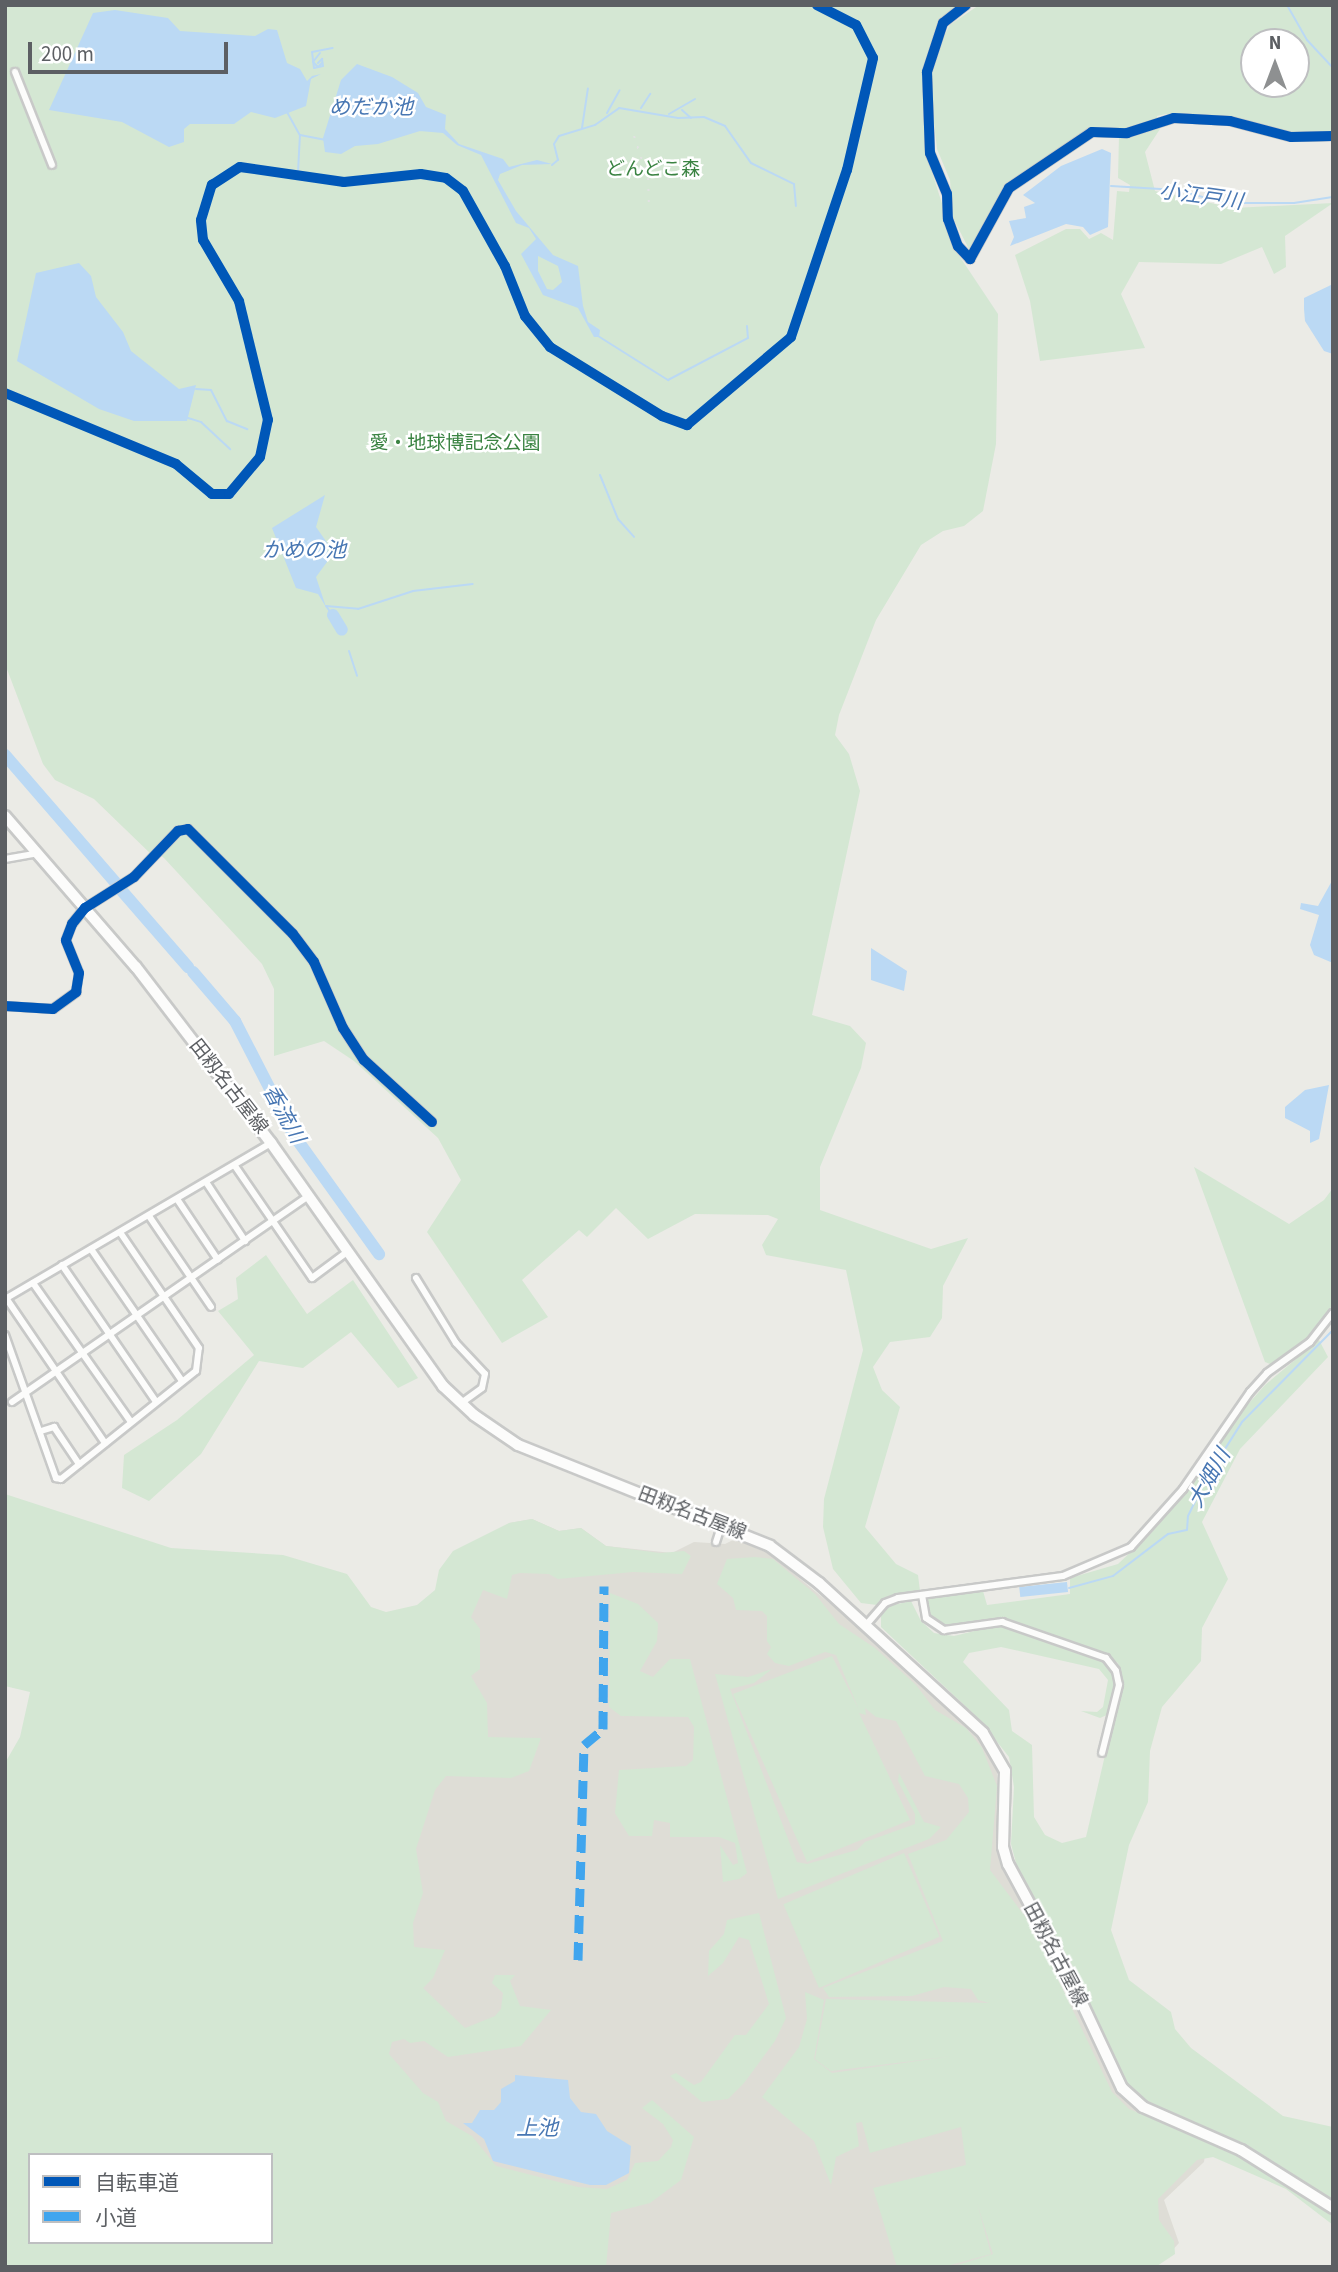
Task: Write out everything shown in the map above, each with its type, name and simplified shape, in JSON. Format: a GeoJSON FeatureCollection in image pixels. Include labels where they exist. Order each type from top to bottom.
{"type":"FeatureCollection","features":[{"type":"Feature","properties":{"kind":"main road","name":"田籾名古屋線"},"geometry":{"type":"LineString","coordinates":[[5,816],[85,908],[271,1143],[420,1358],[461,1403],[496,1431],[540,1455],[722,1524],[796,1564],[983,1733],[999,1753],[1005,1771],[1003,1847],[1008,1864],[1073,1984],[1122,2088],[1143,2107],[1241,2150],[1333,2208]]}},
{"type":"Feature","properties":{"kind":"street"},"geometry":{"type":"LineString","coordinates":[[966,5],[943,23],[927,72],[930,153],[947,194],[948,219],[958,246],[970,259],[1009,188],[1092,132],[1127,133],[1174,118],[1230,121],[1291,137],[1333,136]]}},
{"type":"Feature","properties":{"kind":"street"},"geometry":{"type":"LineString","coordinates":[[15,72],[52,165]]}},
{"type":"Feature","properties":{"kind":"street"},"geometry":{"type":"LineString","coordinates":[[5,1006],[53,1009],[76,992],[79,974],[66,940],[85,908],[134,877],[178,831],[188,829],[293,934],[314,962],[358,1052],[432,1122]]}},
{"type":"Feature","properties":{"kind":"street"},"geometry":{"type":"LineString","coordinates":[[5,859],[38,853]]}},
{"type":"Feature","properties":{"kind":"street"},"geometry":{"type":"LineString","coordinates":[[105,1443],[6,1298],[271,1143]]}},
{"type":"Feature","properties":{"kind":"street"},"geometry":{"type":"LineString","coordinates":[[235,1166],[312,1278],[347,1252]]}},
{"type":"Feature","properties":{"kind":"street"},"geometry":{"type":"LineString","coordinates":[[206,1182],[246,1241]]}},
{"type":"Feature","properties":{"kind":"street"},"geometry":{"type":"LineString","coordinates":[[12,1402],[273,1223],[308,1196]]}},
{"type":"Feature","properties":{"kind":"street"},"geometry":{"type":"LineString","coordinates":[[177,1199],[218,1260]]}},
{"type":"Feature","properties":{"kind":"street"},"geometry":{"type":"LineString","coordinates":[[149,1216],[211,1307]]}},
{"type":"Feature","properties":{"kind":"street"},"geometry":{"type":"LineString","coordinates":[[5,1335],[56,1478],[61,1479],[196,1371],[199,1348],[120,1232]]}},
{"type":"Feature","properties":{"kind":"street"},"geometry":{"type":"LineString","coordinates":[[91,1249],[182,1381]]}},
{"type":"Feature","properties":{"kind":"street"},"geometry":{"type":"LineString","coordinates":[[62,1265],[156,1402]]}},
{"type":"Feature","properties":{"kind":"street"},"geometry":{"type":"LineString","coordinates":[[416,1278],[456,1343],[485,1374],[482,1388],[461,1403]]}},
{"type":"Feature","properties":{"kind":"street"},"geometry":{"type":"LineString","coordinates":[[33,1283],[131,1422]]}},
{"type":"Feature","properties":{"kind":"street"},"geometry":{"type":"LineString","coordinates":[[866,1625],[889,1600],[1063,1576],[1131,1547],[1183,1489],[1250,1392],[1267,1373],[1310,1342],[1333,1313]]}},
{"type":"Feature","properties":{"kind":"street"},"geometry":{"type":"LineString","coordinates":[[41,1431],[54,1427],[79,1464]]}},
{"type":"Feature","properties":{"kind":"street"},"geometry":{"type":"LineString","coordinates":[[716,1542],[722,1524]]}},
{"type":"Feature","properties":{"kind":"street"},"geometry":{"type":"LineString","coordinates":[[922,1595],[926,1618],[944,1630],[1002,1622],[1106,1658],[1116,1671],[1119,1685],[1102,1753]]}},
{"type":"Feature","properties":{"kind":"shaded area"},"geometry":{"type":"Polygon","coordinates":[[[532,1519],[559,1531],[581,1528],[606,1546],[672,1553],[694,1542],[725,1544],[735,1539],[770,1554],[850,1620],[981,1742],[997,1766],[999,1861],[1067,1982],[1115,2086],[1145,2114],[1207,2141],[1204,2162],[1164,2200],[1179,2243],[1168,2255],[1134,2267],[488,2267],[396,2088],[381,2032],[383,1997],[447,1669],[509,1523],[532,1519]]]}},
{"type":"Feature","properties":{"kind":"green space","name":"愛・地球博記念公園"},"geometry":{"type":"Polygon","coordinates":[[[5,5],[961,5],[940,23],[926,58],[925,150],[958,254],[998,314],[996,444],[983,511],[964,526],[943,531],[921,545],[876,620],[839,715],[835,735],[849,754],[860,791],[812,1015],[850,1026],[866,1043],[861,1068],[820,1167],[820,1210],[931,1249],[968,1238],[943,1286],[942,1318],[930,1337],[890,1342],[873,1367],[882,1390],[900,1407],[865,1527],[896,1564],[918,1575],[920,1591],[888,1596],[877,1605],[861,1603],[833,1569],[823,1527],[824,1499],[863,1350],[846,1270],[766,1255],[762,1245],[778,1219],[768,1215],[695,1214],[648,1239],[616,1208],[587,1237],[579,1230],[522,1280],[548,1317],[502,1343],[427,1232],[461,1180],[438,1138],[354,1061],[324,1041],[274,1056],[274,989],[262,964],[164,858],[158,853],[154,857],[94,799],[55,780],[43,764],[5,664],[5,5]]]}},
{"type":"Feature","properties":{"kind":"green space"},"geometry":{"type":"Polygon","coordinates":[[[979,5],[1333,5],[1333,133],[1291,134],[1241,121],[1166,114],[1157,116],[1160,129],[1145,152],[1155,191],[1234,208],[1333,203],[1285,236],[1286,267],[1274,274],[1262,247],[1221,264],[1139,262],[1121,294],[1145,348],[1040,361],[1030,301],[1015,255],[1066,229],[1080,229],[1089,239],[1101,233],[1113,240],[1117,191],[1129,192],[1130,185],[1118,178],[1119,135],[1132,129],[1080,134],[1057,154],[1006,185],[970,251],[953,218],[950,180],[937,149],[931,97],[933,55],[950,25],[979,5]]]}},
{"type":"Feature","properties":{"kind":"green space"},"geometry":{"type":"Polygon","coordinates":[[[1194,1167],[1289,1224],[1324,1200],[1333,1188],[1333,1304],[1309,1337],[1273,1365],[1265,1362],[1194,1167]]]}},
{"type":"Feature","properties":{"kind":"green space"},"geometry":{"type":"Polygon","coordinates":[[[266,1255],[307,1314],[353,1280],[418,1378],[398,1388],[351,1332],[303,1368],[259,1361],[201,1454],[149,1501],[122,1488],[124,1455],[177,1420],[254,1355],[218,1311],[238,1299],[236,1278],[266,1255]]]}},
{"type":"Feature","properties":{"kind":"green space"},"geometry":{"type":"Polygon","coordinates":[[[1319,1340],[1328,1357],[1240,1449],[1202,1522],[1228,1579],[1202,1628],[1201,1661],[1162,1707],[1150,1751],[1148,1802],[1129,1845],[1111,1930],[1129,1980],[1171,2012],[1175,2029],[1191,2048],[1283,2116],[1333,2127],[1333,2203],[1243,2146],[1144,2102],[1121,2078],[1080,1979],[1017,1867],[1011,1844],[1014,1787],[1009,1757],[979,1719],[881,1627],[881,1614],[889,1606],[911,1601],[921,1621],[934,1633],[954,1636],[995,1626],[1013,1628],[1102,1659],[1113,1669],[1117,1683],[1109,1714],[1100,1718],[1081,1711],[1097,1712],[1103,1707],[1108,1680],[1099,1669],[1001,1647],[969,1653],[963,1662],[1009,1710],[1012,1731],[1032,1745],[1034,1817],[1045,1835],[1062,1843],[1086,1837],[1122,1682],[1118,1663],[1096,1650],[1004,1620],[940,1626],[928,1611],[928,1597],[983,1591],[987,1605],[1070,1594],[1070,1578],[1118,1564],[1152,1532],[1195,1481],[1235,1419],[1265,1385],[1319,1340]]]}},
{"type":"Feature","properties":{"kind":"green space"},"geometry":{"type":"Polygon","coordinates":[[[5,1494],[171,1548],[283,1555],[347,1574],[371,1607],[386,1612],[417,1605],[435,1590],[439,1570],[453,1551],[509,1523],[532,1519],[559,1531],[581,1528],[606,1546],[660,1553],[684,1551],[691,1556],[682,1574],[633,1572],[558,1579],[549,1574],[520,1573],[512,1575],[507,1599],[483,1590],[471,1617],[480,1629],[480,1669],[471,1676],[487,1703],[488,1737],[541,1738],[529,1771],[511,1778],[446,1776],[435,1790],[416,1849],[423,1893],[413,1923],[414,1947],[445,1950],[433,1978],[423,1988],[465,2028],[495,2016],[501,2009],[503,1993],[492,1983],[495,1975],[515,1975],[510,1981],[520,2006],[551,2010],[521,2046],[448,2057],[424,2041],[410,2043],[404,2039],[392,2042],[389,2054],[423,2093],[438,2102],[446,2121],[472,2136],[496,2166],[578,2187],[607,2189],[627,2180],[635,2163],[658,2161],[671,2147],[673,2140],[663,2124],[642,2108],[652,2100],[694,2137],[681,2180],[650,2203],[611,2213],[606,2267],[5,2267],[5,1763],[20,1737],[30,1692],[5,1686],[5,1494]]]}},
{"type":"Feature","properties":{"kind":"green space"},"geometry":{"type":"Polygon","coordinates":[[[727,1559],[773,1559],[815,1594],[839,1624],[875,1648],[916,1685],[935,1710],[966,1728],[982,1748],[997,1786],[990,1870],[1033,1927],[1112,2092],[1129,2109],[1240,2155],[1276,2176],[1333,2212],[1333,2225],[1286,2189],[1213,2157],[1197,2160],[1158,2199],[1159,2220],[1174,2241],[1175,2254],[1157,2266],[951,2267],[993,2254],[977,2203],[991,2254],[943,2267],[897,2267],[873,2188],[966,2165],[961,2127],[870,2153],[862,2122],[856,2123],[859,2146],[836,2157],[831,2185],[814,2141],[762,2097],[799,2047],[807,2019],[805,1992],[824,2000],[814,2059],[832,2073],[953,2056],[831,2071],[815,2059],[826,1999],[990,2003],[978,2000],[971,1989],[944,1987],[912,1996],[829,1997],[823,1988],[943,1941],[908,1854],[946,1840],[969,1812],[968,1798],[959,1784],[925,1776],[896,1721],[876,1717],[865,1708],[866,1715],[859,1713],[910,1820],[807,1862],[733,1694],[832,1656],[859,1710],[836,1655],[825,1652],[789,1666],[775,1663],[767,1654],[771,1647],[767,1641],[767,1616],[762,1611],[736,1610],[733,1598],[717,1584],[727,1559]]]}},
{"type":"Feature","properties":{"kind":"green space"},"geometry":{"type":"Polygon","coordinates":[[[610,1593],[638,1604],[658,1623],[657,1641],[640,1671],[653,1677],[670,1659],[690,1659],[747,1873],[739,1879],[723,1882],[720,1845],[733,1865],[738,1863],[735,1843],[719,1837],[670,1837],[670,1823],[654,1820],[652,1836],[629,1836],[615,1813],[619,1770],[686,1766],[693,1760],[694,1727],[688,1717],[621,1716],[609,1707],[610,1593]]]}},
{"type":"Feature","properties":{"kind":"green space"},"geometry":{"type":"Polygon","coordinates":[[[772,1669],[754,1683],[730,1689],[797,1862],[807,1864],[857,1850],[865,1842],[915,1824],[915,1814],[898,1781],[899,1773],[924,1822],[941,1827],[929,1839],[778,1899],[715,1674],[748,1677],[772,1669]]]}},
{"type":"Feature","properties":{"kind":"green space"},"geometry":{"type":"Polygon","coordinates":[[[904,1853],[940,1937],[819,1988],[783,1904],[904,1853]]]}},
{"type":"Feature","properties":{"kind":"green space"},"geometry":{"type":"Polygon","coordinates":[[[759,1913],[786,2018],[775,2041],[744,2083],[728,2099],[702,2102],[670,2076],[676,2073],[694,2085],[701,2082],[735,2035],[746,2035],[769,2004],[749,1940],[739,1937],[723,1963],[708,1976],[709,1951],[724,1934],[727,1920],[759,1913]]]}},
{"type":"Feature","properties":{"kind":"water"},"geometry":{"type":"Polygon","coordinates":[[[115,10],[168,18],[180,31],[255,36],[268,29],[277,30],[287,63],[300,69],[307,81],[312,76],[321,74],[311,79],[306,106],[275,118],[251,112],[234,124],[190,124],[184,129],[184,142],[169,147],[122,122],[49,110],[93,13],[115,10]]]}},
{"type":"Feature","properties":{"kind":"water","name":"めだか池"},"geometry":{"type":"Polygon","coordinates":[[[357,64],[392,77],[418,93],[426,107],[446,115],[445,129],[459,144],[503,159],[509,167],[537,160],[552,164],[522,165],[500,174],[498,180],[516,211],[553,255],[578,266],[583,306],[588,322],[600,330],[599,337],[594,337],[578,308],[543,295],[521,254],[536,239],[529,228],[516,223],[481,155],[457,145],[443,133],[420,131],[378,144],[355,146],[341,154],[325,152],[323,138],[341,80],[357,64]],[[538,256],[538,271],[547,289],[553,290],[562,282],[558,266],[538,256]]]}},
{"type":"Feature","properties":{"kind":"water"},"geometry":{"type":"Polygon","coordinates":[[[1102,149],[1111,153],[1108,227],[1090,235],[1083,227],[1066,224],[1010,246],[1014,237],[1009,221],[1026,218],[1024,207],[1035,203],[1023,195],[1061,166],[1102,149]]]}},
{"type":"Feature","properties":{"kind":"water"},"geometry":{"type":"Polygon","coordinates":[[[79,263],[91,276],[96,297],[123,332],[131,351],[179,389],[196,385],[187,421],[134,421],[99,409],[17,361],[36,273],[79,263]]]}},
{"type":"Feature","properties":{"kind":"water"},"geometry":{"type":"Polygon","coordinates":[[[1333,284],[1333,354],[1324,351],[1305,321],[1304,298],[1333,284]]]}},
{"type":"Feature","properties":{"kind":"water","name":"かめの池"},"geometry":{"type":"Polygon","coordinates":[[[325,495],[316,527],[328,544],[327,562],[316,577],[326,607],[318,594],[296,588],[272,528],[325,495]]]}},
{"type":"Feature","properties":{"kind":"water"},"geometry":{"type":"Polygon","coordinates":[[[1333,879],[1333,963],[1314,955],[1310,945],[1319,915],[1300,909],[1301,903],[1318,906],[1333,879]]]}},
{"type":"Feature","properties":{"kind":"water"},"geometry":{"type":"Polygon","coordinates":[[[871,948],[907,971],[904,991],[871,980],[871,948]]]}},
{"type":"Feature","properties":{"kind":"water"},"geometry":{"type":"Polygon","coordinates":[[[1329,1085],[1319,1139],[1310,1143],[1310,1131],[1285,1118],[1285,1107],[1305,1090],[1329,1085]]]}},
{"type":"Feature","properties":{"kind":"water"},"geometry":{"type":"Polygon","coordinates":[[[1067,1582],[1068,1592],[1020,1597],[1019,1587],[1067,1582]]]}},
{"type":"Feature","properties":{"kind":"water","name":"上池"},"geometry":{"type":"Polygon","coordinates":[[[515,2075],[568,2080],[570,2098],[581,2112],[596,2114],[607,2131],[631,2146],[629,2173],[606,2185],[590,2185],[493,2161],[484,2139],[463,2123],[472,2123],[480,2110],[494,2110],[501,2102],[501,2089],[515,2081],[515,2075]]]}},
{"type":"Feature","properties":{"kind":"waterway"},"geometry":{"type":"LineString","coordinates":[[1287,5],[1307,40],[1333,68]]}},
{"type":"Feature","properties":{"kind":"waterway"},"geometry":{"type":"LineString","coordinates":[[318,63],[322,59],[323,66],[314,68],[312,52],[333,48]]}},
{"type":"Feature","properties":{"kind":"waterway"},"geometry":{"type":"LineString","coordinates":[[320,53],[313,62],[318,67],[322,63]]}},
{"type":"Feature","properties":{"kind":"waterway"},"geometry":{"type":"LineString","coordinates":[[582,128],[588,88]]}},
{"type":"Feature","properties":{"kind":"waterway"},"geometry":{"type":"LineString","coordinates":[[607,113],[620,90]]}},
{"type":"Feature","properties":{"kind":"waterway"},"geometry":{"type":"LineString","coordinates":[[641,108],[650,94]]}},
{"type":"Feature","properties":{"kind":"waterway"},"geometry":{"type":"LineString","coordinates":[[669,114],[695,99]]}},
{"type":"Feature","properties":{"kind":"waterway"},"geometry":{"type":"LineString","coordinates":[[552,165],[558,160],[554,144],[559,136],[595,125],[619,108],[678,118],[704,117],[725,126],[751,163],[794,184],[796,206]]}},
{"type":"Feature","properties":{"kind":"waterway"},"geometry":{"type":"LineString","coordinates":[[682,110],[691,118]]}},
{"type":"Feature","properties":{"kind":"waterway"},"geometry":{"type":"LineString","coordinates":[[287,112],[300,135],[325,140]]}},
{"type":"Feature","properties":{"kind":"waterway"},"geometry":{"type":"LineString","coordinates":[[298,172],[300,135]]}},
{"type":"Feature","properties":{"kind":"waterway","name":"小江戸川"},"geometry":{"type":"LineString","coordinates":[[1111,186],[1177,190],[1225,203],[1294,203],[1333,197]]}},
{"type":"Feature","properties":{"kind":"waterway"},"geometry":{"type":"LineString","coordinates":[[598,336],[668,380],[748,338],[747,326]]}},
{"type":"Feature","properties":{"kind":"waterway"},"geometry":{"type":"LineString","coordinates":[[196,389],[211,390],[227,421],[247,429]]}},
{"type":"Feature","properties":{"kind":"waterway"},"geometry":{"type":"LineString","coordinates":[[188,418],[201,422],[230,449]]}},
{"type":"Feature","properties":{"kind":"waterway"},"geometry":{"type":"LineString","coordinates":[[600,475],[618,519],[634,537]]}},
{"type":"Feature","properties":{"kind":"waterway"},"geometry":{"type":"LineString","coordinates":[[326,606],[358,609],[413,591],[473,584]]}},
{"type":"Feature","properties":{"kind":"waterway"},"geometry":{"type":"LineString","coordinates":[[326,606],[331,613]]}},
{"type":"Feature","properties":{"kind":"waterway"},"geometry":{"type":"LineString","coordinates":[[333,615],[342,630]]}},
{"type":"Feature","properties":{"kind":"waterway"},"geometry":{"type":"LineString","coordinates":[[349,651],[357,676]]}},
{"type":"Feature","properties":{"kind":"waterway","name":"香流川"},"geometry":{"type":"LineString","coordinates":[[5,755],[115,882]]}},
{"type":"Feature","properties":{"kind":"waterway","name":"香流川"},"geometry":{"type":"LineString","coordinates":[[122,891],[188,967]]}},
{"type":"Feature","properties":{"kind":"waterway","name":"香流川"},"geometry":{"type":"LineString","coordinates":[[193,972],[235,1021],[293,1134],[379,1254]]}},
{"type":"Feature","properties":{"kind":"waterway","name":"大畑川"},"geometry":{"type":"LineString","coordinates":[[1069,1588],[1113,1576],[1168,1534],[1187,1530],[1188,1516],[1206,1479],[1242,1422],[1333,1330]]}},
{"type":"Feature","properties":{"kind":"railway"},"geometry":{"type":"LineString","coordinates":[[634,136],[648,178],[649,209]]}},
{"type":"Feature","properties":{"kind":"marked path"},"geometry":{"type":"LineString","coordinates":[[578,1960],[584,1745],[603,1729],[604,1586]]}},
{"type":"Feature","properties":{"kind":"cycle path"},"geometry":{"type":"LineString","coordinates":[[5,393],[176,464],[212,494],[229,494],[260,457],[268,420],[239,301],[203,240],[201,220],[212,185],[240,167],[344,182],[421,174],[446,178],[463,191],[505,266],[525,316],[550,347],[662,416],[687,425],[791,337],[847,170],[873,58],[856,25],[817,5]]}},
{"type":"Feature","properties":{"kind":"cycle path"},"geometry":{"type":"LineString","coordinates":[[966,5],[943,23],[927,72],[930,153],[947,194],[948,219],[958,246],[970,259],[1009,188],[1092,132],[1127,133],[1174,118],[1230,121],[1291,137],[1333,136]]}},
{"type":"Feature","properties":{"kind":"cycle path"},"geometry":{"type":"LineString","coordinates":[[5,1006],[53,1009],[76,992],[79,973],[66,940],[72,924],[85,908],[134,877],[178,831],[188,829],[293,934],[314,962],[343,1028],[364,1060],[432,1122]]}},
{"type":"Feature","properties":{"kind":"park label","name":"どんどこ森"},"geometry":{"type":"Point","coordinates":[653,170]}}]}
